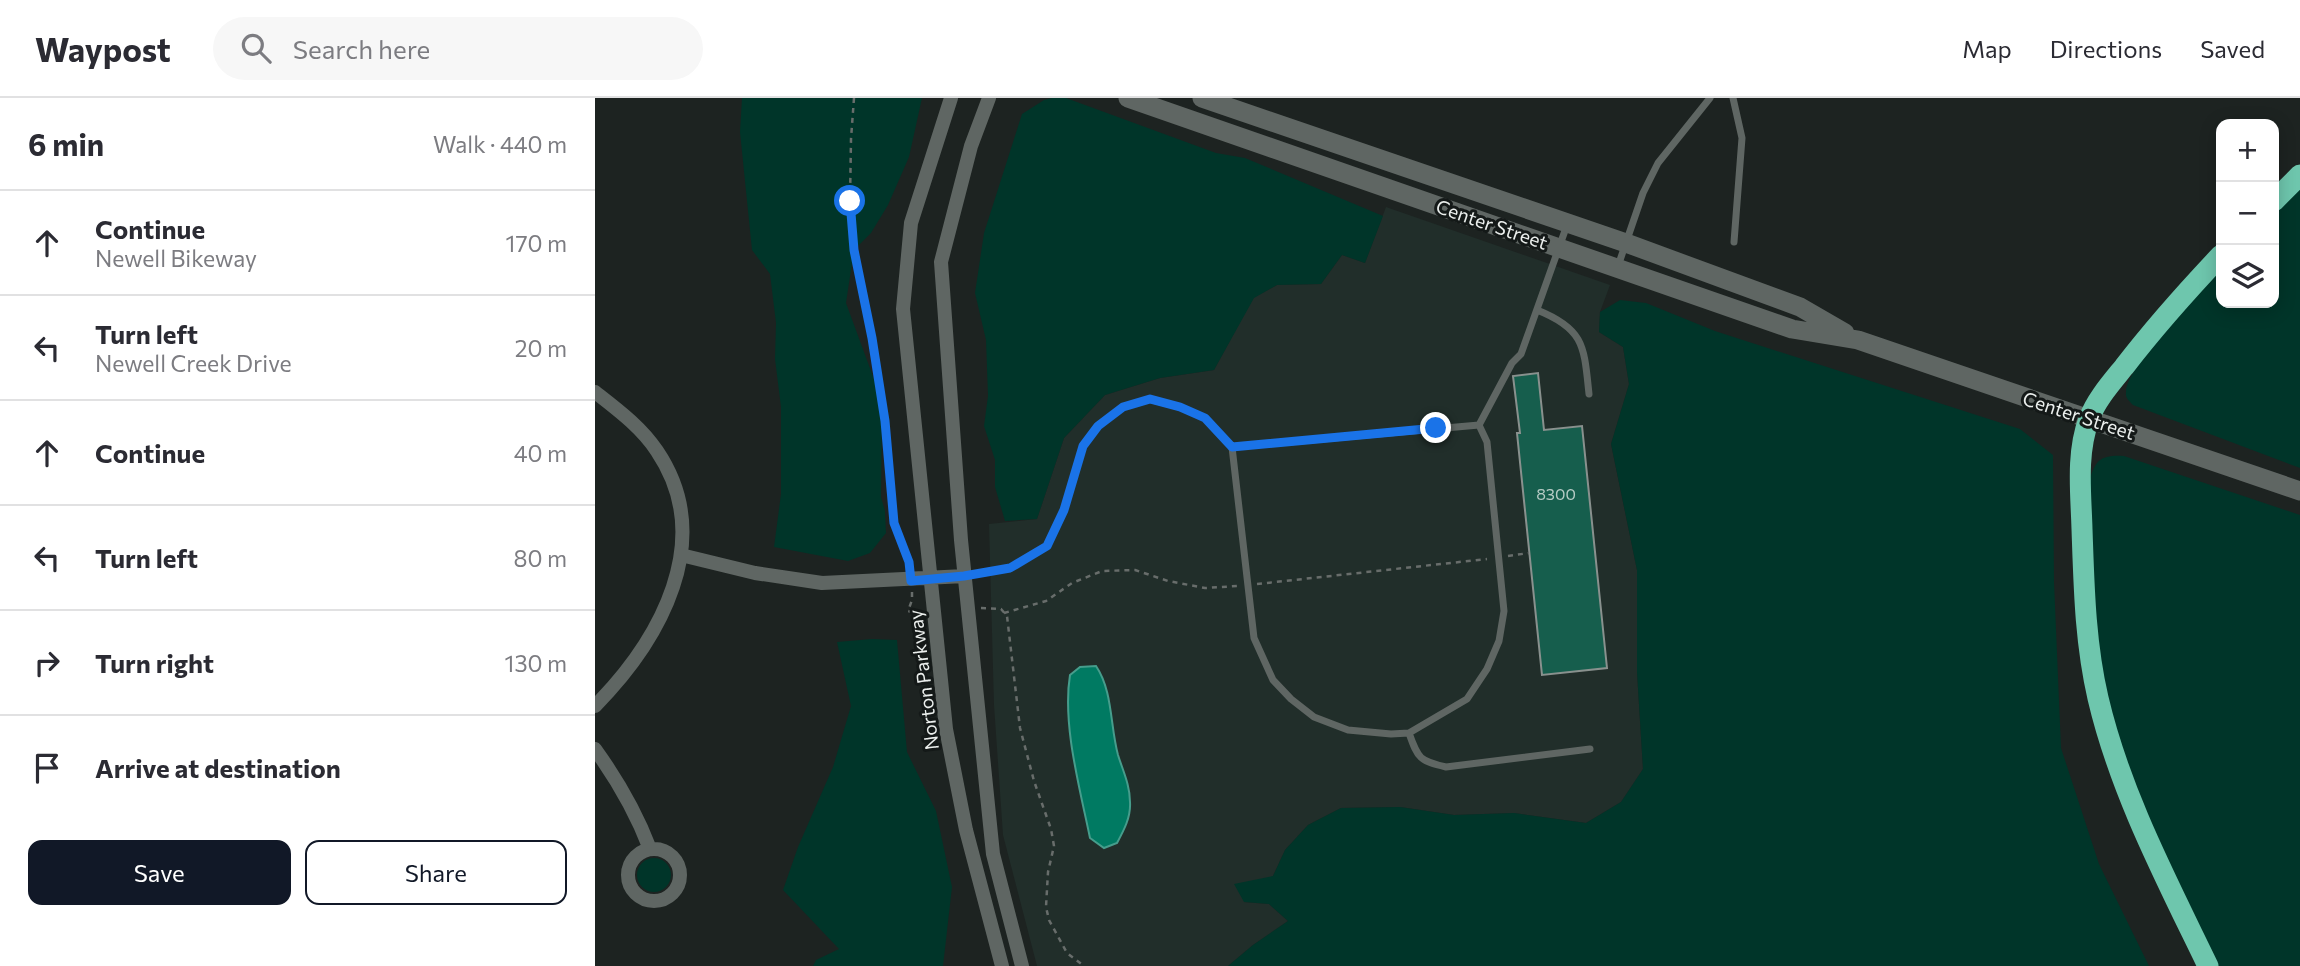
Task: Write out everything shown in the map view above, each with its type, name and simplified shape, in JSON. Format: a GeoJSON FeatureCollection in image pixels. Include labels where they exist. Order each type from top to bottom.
{"type":"FeatureCollection","features":[{"type":"Feature","properties":{"kind":"highway"},"geometry":{"type":"LineString","coordinates":[[2279,196],[2300,175]]}},
{"type":"Feature","properties":{"kind":"highway"},"geometry":{"type":"LineString","coordinates":[[2208,966],[2125,786],[2098,698],[2088,644],[2080,451],[2089,418],[2108,387],[2216,261]]}},
{"type":"Feature","properties":{"kind":"main road","name":"Center Street"},"geometry":{"type":"LineString","coordinates":[[1128,98],[1792,329],[1858,340],[2300,491]]}},
{"type":"Feature","properties":{"kind":"main road","name":"Center Street"},"geometry":{"type":"LineString","coordinates":[[1202,98],[1626,243],[1800,307],[1858,340]]}},
{"type":"Feature","properties":{"kind":"street","name":"Norton Parkway"},"geometry":{"type":"LineString","coordinates":[[951,98],[911,223],[902,309],[946,729],[965,830],[1002,966]]}},
{"type":"Feature","properties":{"kind":"street"},"geometry":{"type":"LineString","coordinates":[[989,98],[971,146],[941,262],[964,576],[993,854],[1021,966]]}},
{"type":"Feature","properties":{"kind":"street"},"geometry":{"type":"LineString","coordinates":[[595,392],[625,415],[645,435],[666,466],[682,509],[683,532],[675,582],[655,629],[632,665],[595,706]]}},
{"type":"Feature","properties":{"kind":"street"},"geometry":{"type":"LineString","coordinates":[[681,555],[755,573],[822,583],[911,581],[964,576]]}},
{"type":"Feature","properties":{"kind":"street"},"geometry":{"type":"LineString","coordinates":[[595,749],[621,787],[639,820],[650,849]]}},
{"type":"Feature","properties":{"kind":"lane"},"geometry":{"type":"LineString","coordinates":[[1618,267],[1643,193],[1658,163],[1710,98]]}},
{"type":"Feature","properties":{"kind":"lane"},"geometry":{"type":"LineString","coordinates":[[1733,98],[1742,138],[1734,242]]}},
{"type":"Feature","properties":{"kind":"lane"},"geometry":{"type":"LineString","coordinates":[[1479,425],[1512,363],[1521,354],[1568,223]]}},
{"type":"Feature","properties":{"kind":"lane"},"geometry":{"type":"LineString","coordinates":[[1537,310],[1557,318],[1580,342],[1585,355],[1589,394]]}},
{"type":"Feature","properties":{"kind":"lane"},"geometry":{"type":"LineString","coordinates":[[964,576],[1010,568],[1047,546],[1064,510],[1083,446],[1098,426],[1123,407],[1150,399],[1180,407],[1205,418],[1232,447],[1254,638],[1273,680],[1291,699],[1314,716],[1348,730],[1409,733],[1467,699],[1487,669],[1499,641],[1504,611],[1487,442],[1479,425]]}},
{"type":"Feature","properties":{"kind":"lane"},"geometry":{"type":"LineString","coordinates":[[1232,447],[1479,425]]}},
{"type":"Feature","properties":{"kind":"lane"},"geometry":{"type":"LineString","coordinates":[[1409,733],[1417,756],[1426,762],[1446,767],[1590,748]]}},
{"type":"Feature","properties":{"kind":"path"},"geometry":{"type":"LineString","coordinates":[[854,98],[850,201],[854,250],[882,401],[894,523],[909,562],[912,600],[908,611],[914,615],[935,613]]}},
{"type":"Feature","properties":{"kind":"path"},"geometry":{"type":"LineString","coordinates":[[1004,613],[1047,601],[1072,583],[1102,571],[1135,570],[1168,582],[1205,588],[1248,586],[1529,553]]}},
{"type":"Feature","properties":{"kind":"path"},"geometry":{"type":"LineString","coordinates":[[968,609],[1001,609],[1007,616],[1020,727],[1034,781],[1051,829],[1053,846],[1046,907],[1049,920],[1067,953],[1084,966]]}},
{"type":"Feature","properties":{"kind":"shaded area"},"geometry":{"type":"Polygon","coordinates":[[[742,98],[922,98],[909,157],[888,205],[871,233],[854,250],[846,303],[882,401],[881,497],[886,533],[870,553],[848,561],[774,547],[781,494],[781,407],[775,359],[776,323],[770,274],[752,250],[740,132],[742,98]]]}},
{"type":"Feature","properties":{"kind":"shaded area"},"geometry":{"type":"Polygon","coordinates":[[[1052,98],[1066,98],[1216,153],[1245,158],[1383,216],[1365,263],[1342,255],[1321,284],[1277,285],[1254,298],[1214,370],[1160,378],[1105,395],[1064,438],[1037,519],[1005,521],[995,487],[995,460],[984,426],[988,396],[986,340],[975,293],[984,233],[1022,114],[1052,98]]]}},
{"type":"Feature","properties":{"kind":"shaded area"},"geometry":{"type":"Polygon","coordinates":[[[2300,187],[2300,468],[2133,405],[2126,394],[2129,380],[2151,347],[2216,273],[2216,308],[2279,308],[2279,209],[2300,187]]]}},
{"type":"Feature","properties":{"kind":"shaded area"},"geometry":{"type":"Polygon","coordinates":[[[1386,207],[1610,285],[1600,312],[1599,332],[1623,347],[1629,384],[1611,444],[1637,570],[1637,672],[1643,769],[1621,802],[1586,823],[1514,813],[1454,815],[1400,807],[1341,808],[1308,825],[1285,850],[1273,876],[1244,902],[1269,904],[1288,921],[1228,966],[1037,966],[1003,835],[994,705],[989,524],[1037,519],[1064,438],[1105,395],[1160,378],[1214,370],[1253,298],[1277,285],[1321,284],[1342,255],[1365,263],[1386,207]]]}},
{"type":"Feature","properties":{"kind":"shaded area"},"geometry":{"type":"Polygon","coordinates":[[[1620,300],[1646,303],[1715,331],[2020,429],[2053,455],[2054,582],[2061,748],[2099,864],[2149,966],[1228,966],[1288,921],[1269,904],[1244,902],[1234,884],[1273,876],[1285,850],[1308,825],[1341,808],[1400,807],[1454,815],[1514,813],[1586,823],[1621,802],[1643,769],[1637,672],[1637,570],[1611,444],[1629,384],[1623,347],[1599,332],[1600,312],[1620,300]]]}},
{"type":"Feature","properties":{"kind":"shaded area"},"geometry":{"type":"Polygon","coordinates":[[[2110,456],[2124,456],[2300,515],[2300,966],[2217,966],[2165,856],[2125,761],[2100,667],[2091,566],[2089,483],[2100,460],[2110,456]]]}},
{"type":"Feature","properties":{"kind":"shaded area"},"geometry":{"type":"Polygon","coordinates":[[[897,640],[907,752],[936,811],[952,887],[943,966],[813,966],[816,960],[839,949],[783,890],[798,847],[833,767],[851,706],[837,642],[897,640]]]}},
{"type":"Feature","properties":{"kind":"shaded area"},"geometry":{"type":"Polygon","coordinates":[[[1096,666],[1105,686],[1115,744],[1130,796],[1128,818],[1117,843],[1104,848],[1090,838],[1073,756],[1068,714],[1070,675],[1080,667],[1096,666]]]}},
{"type":"Feature","properties":{"kind":"shaded area"},"geometry":{"type":"Polygon","coordinates":[[[654,858],[666,863],[671,875],[666,887],[654,892],[642,887],[637,875],[642,863],[654,858]]]}},
{"type":"Feature","properties":{"kind":"building"},"geometry":{"type":"Polygon","coordinates":[[[1538,373],[1544,430],[1582,426],[1607,668],[1542,675],[1513,376],[1538,373]]]}},
{"type":"Feature","properties":{"kind":"route"},"geometry":{"type":"LineString","coordinates":[[850,201],[854,250],[885,421],[894,523],[909,562],[911,581],[1010,568],[1047,546],[1064,510],[1083,446],[1098,426],[1123,407],[1150,399],[1180,407],[1205,418],[1232,447],[1436,428]]}}]}
